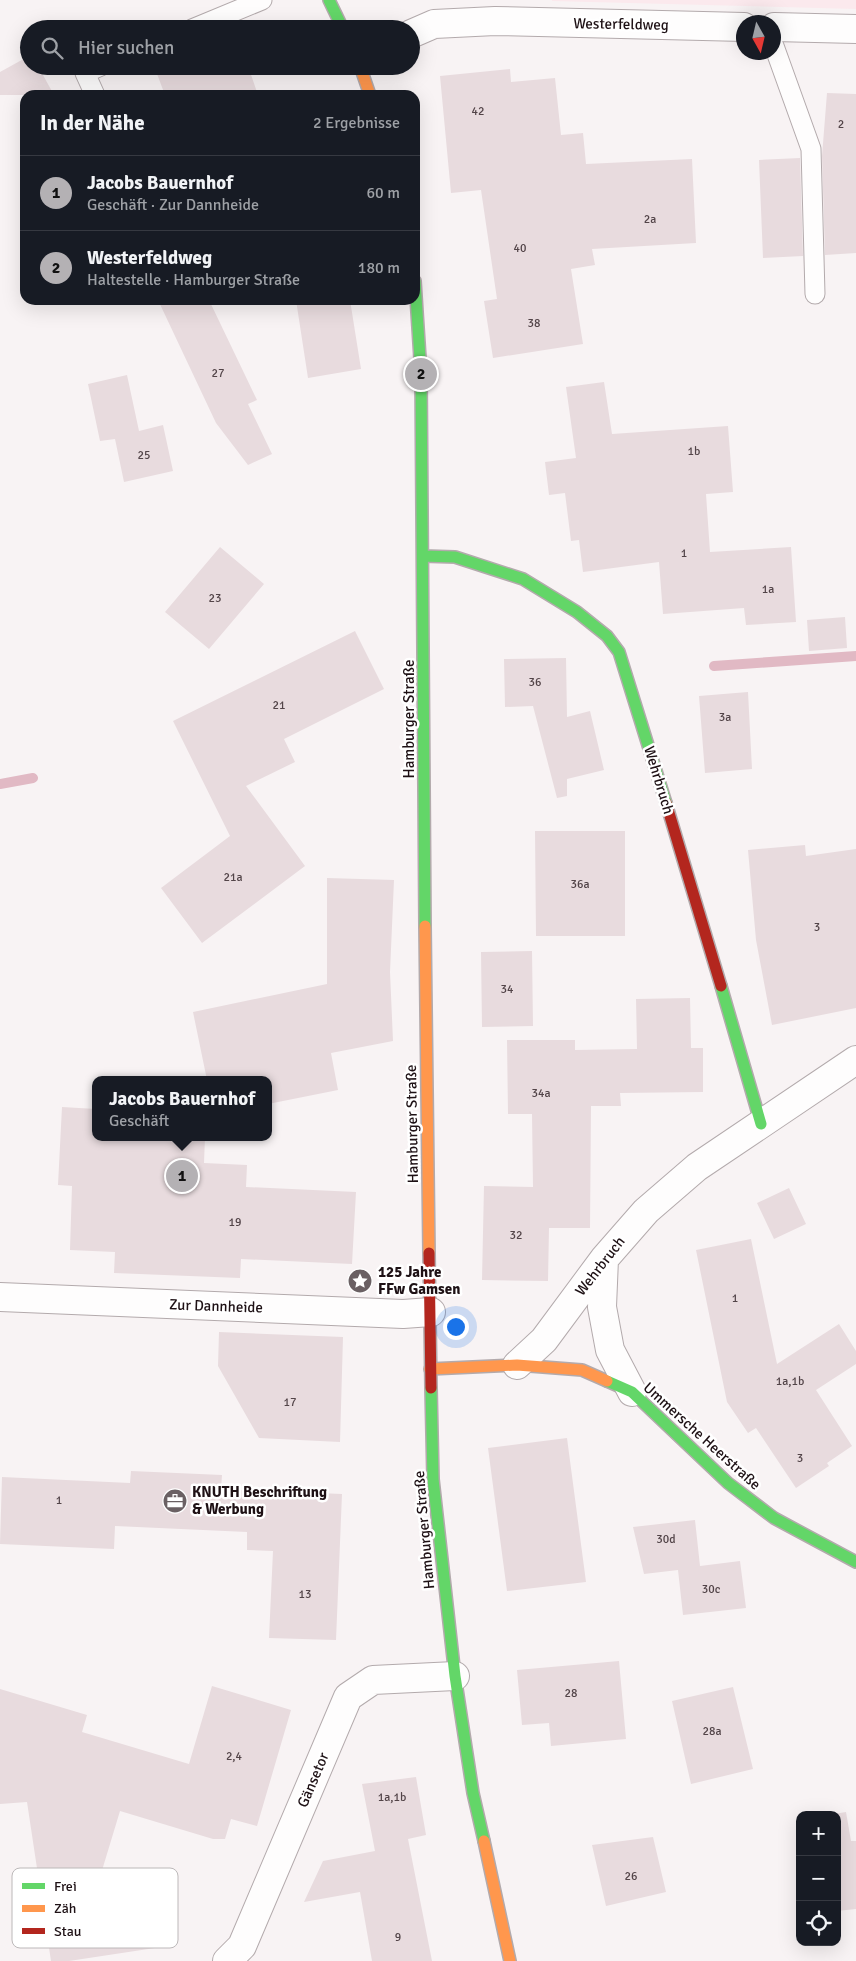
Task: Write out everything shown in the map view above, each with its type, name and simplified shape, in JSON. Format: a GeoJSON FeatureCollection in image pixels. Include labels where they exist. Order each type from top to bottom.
{"type":"FeatureCollection","features":[{"type":"Feature","properties":{"kind":"street"},"geometry":{"type":"LineString","coordinates":[[329,0],[339,20]]}},
{"type":"Feature","properties":{"kind":"street","name":"Westerfeldweg"},"geometry":{"type":"LineString","coordinates":[[420,30],[434,24],[495,10],[736,26]]}},
{"type":"Feature","properties":{"kind":"street"},"geometry":{"type":"LineString","coordinates":[[781,27],[856,28]]}},
{"type":"Feature","properties":{"kind":"street"},"geometry":{"type":"LineString","coordinates":[[363,75],[368,90]]}},
{"type":"Feature","properties":{"kind":"street","name":"Hamburger Straße"},"geometry":{"type":"LineString","coordinates":[[417,305],[421,374],[427,1166],[433,1479],[455,1676],[473,1793],[510,1961]]}},
{"type":"Feature","properties":{"kind":"street","name":"Wehrbruch"},"geometry":{"type":"LineString","coordinates":[[423,556],[455,557],[524,579],[577,612],[607,636],[619,652],[679,845],[761,1124]]}},
{"type":"Feature","properties":{"kind":"street","name":"Wehrbruch"},"geometry":{"type":"LineString","coordinates":[[517,1365],[544,1340],[604,1260],[646,1211],[698,1167],[856,1060]]}},
{"type":"Feature","properties":{"kind":"street"},"geometry":{"type":"LineString","coordinates":[[604,1260],[602,1308],[610,1350],[632,1392]]}},
{"type":"Feature","properties":{"kind":"street","name":"Zur Dannheide"},"geometry":{"type":"LineString","coordinates":[[0,1297],[403,1314],[431,1312]]}},
{"type":"Feature","properties":{"kind":"street"},"geometry":{"type":"LineString","coordinates":[[430,1369],[517,1365]]}},
{"type":"Feature","properties":{"kind":"street","name":"Ummersche Heerstraße"},"geometry":{"type":"LineString","coordinates":[[517,1365],[582,1370],[632,1392],[728,1483],[774,1518],[856,1562]]}},
{"type":"Feature","properties":{"kind":"street","name":"Gänsetor"},"geometry":{"type":"LineString","coordinates":[[227,1961],[242,1946],[348,1697],[373,1680],[455,1676]]}},
{"type":"Feature","properties":{"kind":"lane"},"geometry":{"type":"LineString","coordinates":[[214,20],[262,0]]}},
{"type":"Feature","properties":{"kind":"lane"},"geometry":{"type":"LineString","coordinates":[[779,60],[811,149],[815,294]]}},
{"type":"Feature","properties":{"kind":"lane"},"geometry":{"type":"LineString","coordinates":[[86,75],[93,90]]}},
{"type":"Feature","properties":{"kind":"shaded area"},"geometry":{"type":"Polygon","coordinates":[[[856,0],[856,9],[552,1],[856,0]]]}},
{"type":"Feature","properties":{"kind":"building"},"geometry":{"type":"Polygon","coordinates":[[[20,61],[20,75],[43,75],[51,90],[20,90],[20,95],[0,95],[0,72],[20,61]]]}},
{"type":"Feature","properties":{"kind":"building"},"geometry":{"type":"Polygon","coordinates":[[[510,69],[511,82],[555,78],[561,135],[583,133],[586,164],[692,159],[696,243],[592,249],[595,265],[571,269],[583,344],[493,358],[484,301],[497,299],[481,190],[451,193],[440,76],[510,69]]]}},
{"type":"Feature","properties":{"kind":"building"},"geometry":{"type":"Polygon","coordinates":[[[157,75],[251,75],[256,90],[163,90],[157,75]]]}},
{"type":"Feature","properties":{"kind":"building"},"geometry":{"type":"Polygon","coordinates":[[[827,93],[856,94],[856,253],[825,255],[822,156],[827,93]]]}},
{"type":"Feature","properties":{"kind":"building"},"geometry":{"type":"Polygon","coordinates":[[[800,158],[803,256],[763,258],[759,160],[800,158]]]}},
{"type":"Feature","properties":{"kind":"building"},"geometry":{"type":"Polygon","coordinates":[[[160,305],[211,305],[257,400],[248,404],[272,454],[248,465],[216,423],[160,305]]]}},
{"type":"Feature","properties":{"kind":"building"},"geometry":{"type":"Polygon","coordinates":[[[297,305],[351,305],[361,369],[308,378],[297,305]]]}},
{"type":"Feature","properties":{"kind":"building"},"geometry":{"type":"Polygon","coordinates":[[[127,375],[139,431],[163,425],[173,471],[124,482],[115,439],[100,441],[88,384],[127,375]]]}},
{"type":"Feature","properties":{"kind":"building"},"geometry":{"type":"Polygon","coordinates":[[[604,382],[612,434],[728,426],[733,492],[706,494],[710,552],[791,547],[796,622],[746,625],[744,608],[663,614],[659,562],[583,572],[579,540],[571,541],[565,493],[549,495],[545,462],[576,458],[566,387],[604,382]]]}},
{"type":"Feature","properties":{"kind":"building"},"geometry":{"type":"Polygon","coordinates":[[[220,547],[264,584],[209,649],[165,612],[220,547]]]}},
{"type":"Feature","properties":{"kind":"building"},"geometry":{"type":"Polygon","coordinates":[[[845,617],[847,648],[809,651],[807,620],[845,617]]]}},
{"type":"Feature","properties":{"kind":"building"},"geometry":{"type":"Polygon","coordinates":[[[355,631],[384,689],[284,739],[295,762],[246,786],[305,866],[202,943],[161,888],[230,836],[173,721],[355,631]]]}},
{"type":"Feature","properties":{"kind":"building"},"geometry":{"type":"Polygon","coordinates":[[[566,658],[567,717],[590,711],[604,770],[567,779],[567,796],[557,798],[533,706],[505,707],[504,659],[566,658]]]}},
{"type":"Feature","properties":{"kind":"building"},"geometry":{"type":"Polygon","coordinates":[[[748,692],[752,769],[705,773],[699,696],[748,692]]]}},
{"type":"Feature","properties":{"kind":"building"},"geometry":{"type":"Polygon","coordinates":[[[535,831],[625,831],[625,936],[536,936],[535,831]]]}},
{"type":"Feature","properties":{"kind":"building"},"geometry":{"type":"Polygon","coordinates":[[[805,845],[806,856],[856,849],[856,1008],[772,1025],[756,940],[748,850],[805,845]]]}},
{"type":"Feature","properties":{"kind":"building"},"geometry":{"type":"Polygon","coordinates":[[[327,878],[394,880],[390,972],[393,1041],[331,1053],[338,1090],[272,1103],[272,1076],[206,1076],[193,1012],[327,984],[327,878]]]}},
{"type":"Feature","properties":{"kind":"building"},"geometry":{"type":"Polygon","coordinates":[[[532,951],[533,1026],[482,1027],[481,952],[532,951]]]}},
{"type":"Feature","properties":{"kind":"building"},"geometry":{"type":"Polygon","coordinates":[[[690,998],[691,1048],[703,1048],[703,1092],[620,1093],[621,1106],[591,1106],[590,1228],[549,1228],[548,1281],[482,1280],[484,1186],[533,1187],[532,1114],[508,1114],[507,1040],[575,1040],[575,1050],[637,1049],[636,999],[690,998]]]}},
{"type":"Feature","properties":{"kind":"building"},"geometry":{"type":"Polygon","coordinates":[[[62,1107],[92,1109],[92,1141],[205,1141],[204,1163],[247,1165],[246,1187],[356,1192],[352,1264],[241,1259],[240,1278],[114,1273],[115,1252],[70,1250],[72,1186],[58,1185],[62,1107]]]}},
{"type":"Feature","properties":{"kind":"building"},"geometry":{"type":"Polygon","coordinates":[[[789,1188],[806,1224],[774,1239],[757,1203],[789,1188]]]}},
{"type":"Feature","properties":{"kind":"building"},"geometry":{"type":"Polygon","coordinates":[[[751,1239],[777,1364],[839,1324],[856,1351],[856,1364],[816,1390],[852,1446],[827,1463],[829,1466],[796,1488],[756,1428],[748,1433],[727,1402],[696,1250],[751,1239]]]}},
{"type":"Feature","properties":{"kind":"building"},"geometry":{"type":"Polygon","coordinates":[[[219,1332],[343,1337],[340,1442],[259,1438],[218,1366],[219,1332]]]}},
{"type":"Feature","properties":{"kind":"building"},"geometry":{"type":"Polygon","coordinates":[[[567,1438],[586,1582],[507,1591],[488,1448],[567,1438]]]}},
{"type":"Feature","properties":{"kind":"building"},"geometry":{"type":"Polygon","coordinates":[[[131,1471],[222,1475],[221,1489],[342,1494],[336,1640],[269,1638],[273,1551],[247,1550],[247,1532],[115,1526],[114,1549],[0,1544],[2,1477],[130,1483],[131,1471]]]}},
{"type":"Feature","properties":{"kind":"building"},"geometry":{"type":"Polygon","coordinates":[[[695,1520],[700,1566],[740,1561],[746,1608],[683,1615],[678,1570],[644,1574],[633,1527],[695,1520]]]}},
{"type":"Feature","properties":{"kind":"building"},"geometry":{"type":"Polygon","coordinates":[[[619,1661],[626,1739],[551,1746],[549,1723],[522,1725],[517,1670],[619,1661]]]}},
{"type":"Feature","properties":{"kind":"building"},"geometry":{"type":"Polygon","coordinates":[[[212,1686],[291,1710],[257,1826],[231,1819],[225,1839],[213,1839],[120,1811],[103,1868],[37,1868],[27,1802],[0,1804],[0,1689],[87,1715],[82,1732],[189,1764],[212,1686]]]}},
{"type":"Feature","properties":{"kind":"building"},"geometry":{"type":"Polygon","coordinates":[[[733,1687],[753,1769],[691,1784],[672,1701],[733,1687]]]}},
{"type":"Feature","properties":{"kind":"building"},"geometry":{"type":"Polygon","coordinates":[[[416,1777],[426,1835],[408,1839],[432,1961],[372,1961],[360,1892],[304,1902],[323,1861],[375,1851],[362,1784],[416,1777]]]}},
{"type":"Feature","properties":{"kind":"building"},"geometry":{"type":"Polygon","coordinates":[[[846,1812],[851,1841],[856,1841],[856,1909],[841,1911],[841,1856],[841,1813],[846,1812]]]}},
{"type":"Feature","properties":{"kind":"building"},"geometry":{"type":"Polygon","coordinates":[[[653,1837],[666,1892],[606,1906],[592,1845],[653,1837]]]}},
{"type":"Feature","properties":{"kind":"building"},"geometry":{"type":"Polygon","coordinates":[[[49,1948],[155,1948],[69,1961],[51,1961],[49,1948]]]}},
{"type":"Feature","properties":{"kind":"waterway"},"geometry":{"type":"LineString","coordinates":[[714,666],[856,656]]}},
{"type":"Feature","properties":{"kind":"waterway"},"geometry":{"type":"LineString","coordinates":[[0,784],[33,778]]}},
{"type":"Feature","properties":{"kind":"traffic: fast"},"geometry":{"type":"LineString","coordinates":[[329,0],[339,20]]}},
{"type":"Feature","properties":{"kind":"traffic: fast"},"geometry":{"type":"LineString","coordinates":[[417,305],[421,374],[425,926]]}},
{"type":"Feature","properties":{"kind":"traffic: fast"},"geometry":{"type":"LineString","coordinates":[[423,556],[455,557],[523,579],[577,612],[607,636],[619,652],[666,803]]}},
{"type":"Feature","properties":{"kind":"traffic: fast"},"geometry":{"type":"LineString","coordinates":[[721,986],[761,1124]]}},
{"type":"Feature","properties":{"kind":"traffic: fast"},"geometry":{"type":"LineString","coordinates":[[607,1381],[632,1392],[728,1483],[774,1518],[856,1562]]}},
{"type":"Feature","properties":{"kind":"traffic: fast"},"geometry":{"type":"LineString","coordinates":[[431,1388],[433,1479],[455,1676],[473,1793],[484,1841]]}},
{"type":"Feature","properties":{"kind":"traffic: slow"},"geometry":{"type":"LineString","coordinates":[[363,75],[368,90]]}},
{"type":"Feature","properties":{"kind":"traffic: slow"},"geometry":{"type":"LineString","coordinates":[[425,926],[429,1253]]}},
{"type":"Feature","properties":{"kind":"traffic: slow"},"geometry":{"type":"LineString","coordinates":[[430,1369],[517,1365],[582,1370],[607,1381]]}},
{"type":"Feature","properties":{"kind":"traffic: slow"},"geometry":{"type":"LineString","coordinates":[[484,1841],[510,1961]]}},
{"type":"Feature","properties":{"kind":"traffic: jam"},"geometry":{"type":"LineString","coordinates":[[666,803],[721,986]]}},
{"type":"Feature","properties":{"kind":"traffic: jam"},"geometry":{"type":"LineString","coordinates":[[429,1253],[431,1388]]}},
{"type":"Feature","properties":{"kind":"place","name":"Westerfeldweg"},"geometry":{"type":"Point","coordinates":[421,374]}},
{"type":"Feature","properties":{"kind":"place","name":"Jacobs Bauernhof"},"geometry":{"type":"Point","coordinates":[182,1176]}},
{"type":"Feature","properties":{"kind":"place","name":"125 Jahre FFw Gamsen"},"geometry":{"type":"Point","coordinates":[360,1281]}},
{"type":"Feature","properties":{"kind":"place","name":"KNUTH Beschriftung & Werbung"},"geometry":{"type":"Point","coordinates":[175,1501]}}]}
